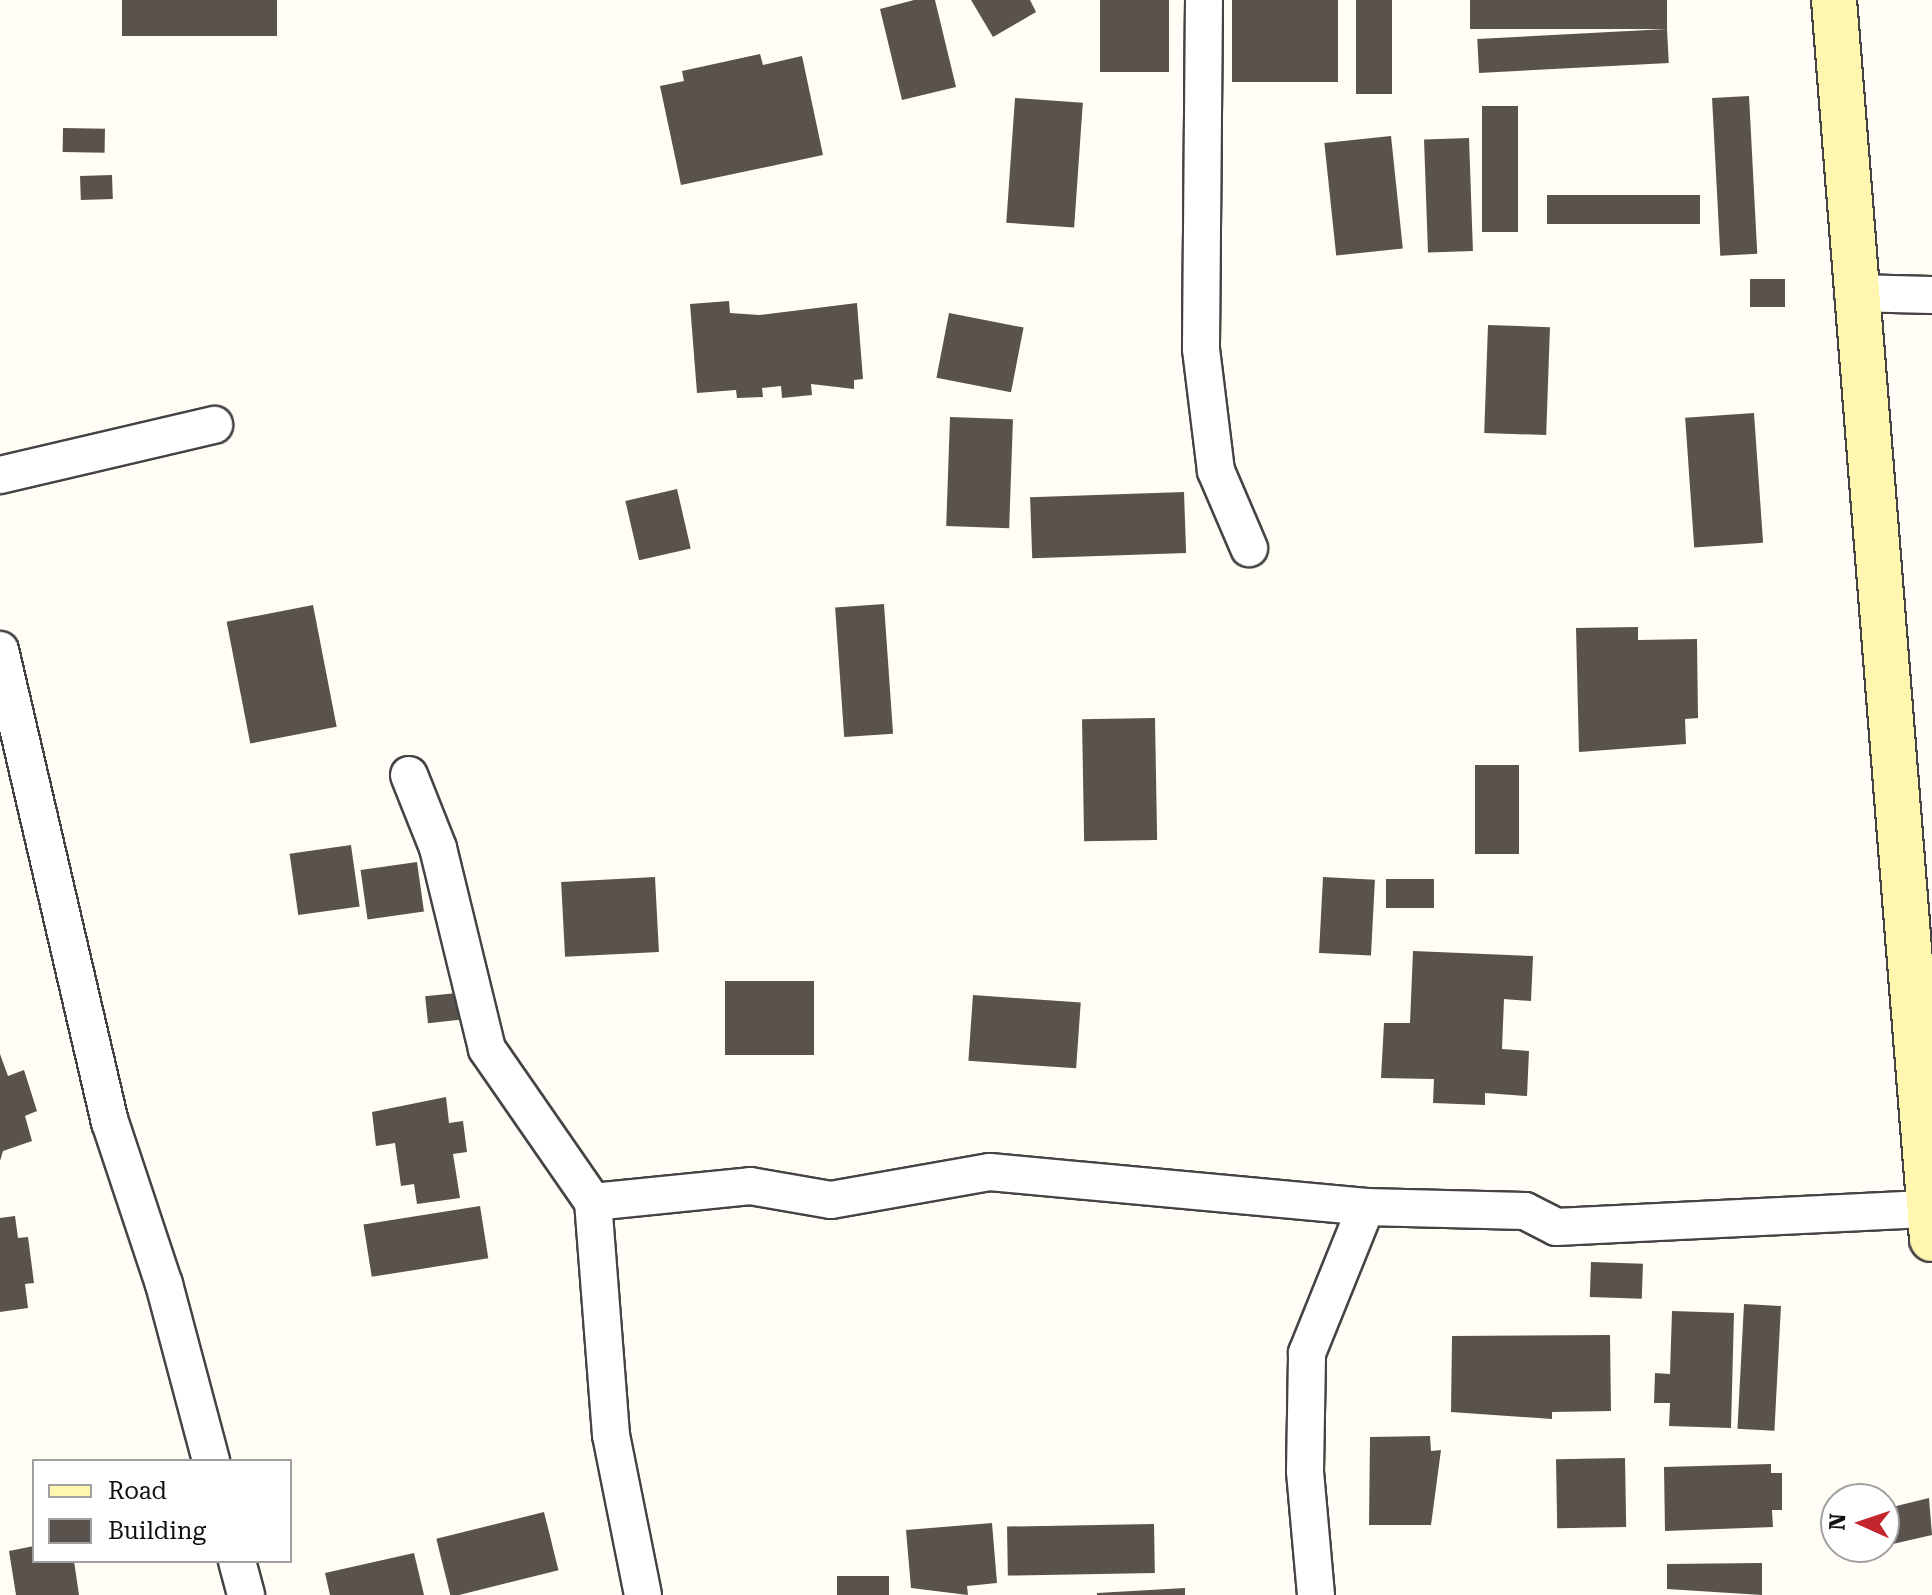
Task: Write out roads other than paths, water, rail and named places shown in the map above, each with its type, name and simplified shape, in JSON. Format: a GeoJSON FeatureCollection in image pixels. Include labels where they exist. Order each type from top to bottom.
{"type":"FeatureCollection","features":[{"type":"Feature","properties":{"kind":"street"},"geometry":{"type":"LineString","coordinates":[[1204,0],[1201,349],[1216,471],[1249,548]]}},
{"type":"Feature","properties":{"kind":"street"},"geometry":{"type":"LineString","coordinates":[[593,1202],[750,1186],[831,1200],[990,1172],[1366,1207],[1525,1211],[1556,1227],[1928,1224],[1853,293],[1834,0]]}},
{"type":"Feature","properties":{"kind":"street"},"geometry":{"type":"LineString","coordinates":[[1853,293],[1932,295]]}},
{"type":"Feature","properties":{"kind":"street"},"geometry":{"type":"LineString","coordinates":[[0,475],[214,425]]}},
{"type":"Feature","properties":{"kind":"street"},"geometry":{"type":"LineString","coordinates":[[0,650],[110,1122],[164,1284],[210,1459]]}},
{"type":"Feature","properties":{"kind":"street"},"geometry":{"type":"LineString","coordinates":[[409,775],[438,848],[487,1049],[593,1202],[611,1435],[643,1595]]}},
{"type":"Feature","properties":{"kind":"street"},"geometry":{"type":"LineString","coordinates":[[1316,1595],[1305,1471],[1307,1353],[1366,1207]]}},
{"type":"Feature","properties":{"kind":"street"},"geometry":{"type":"LineString","coordinates":[[238,1563],[246,1595]]}}]}
